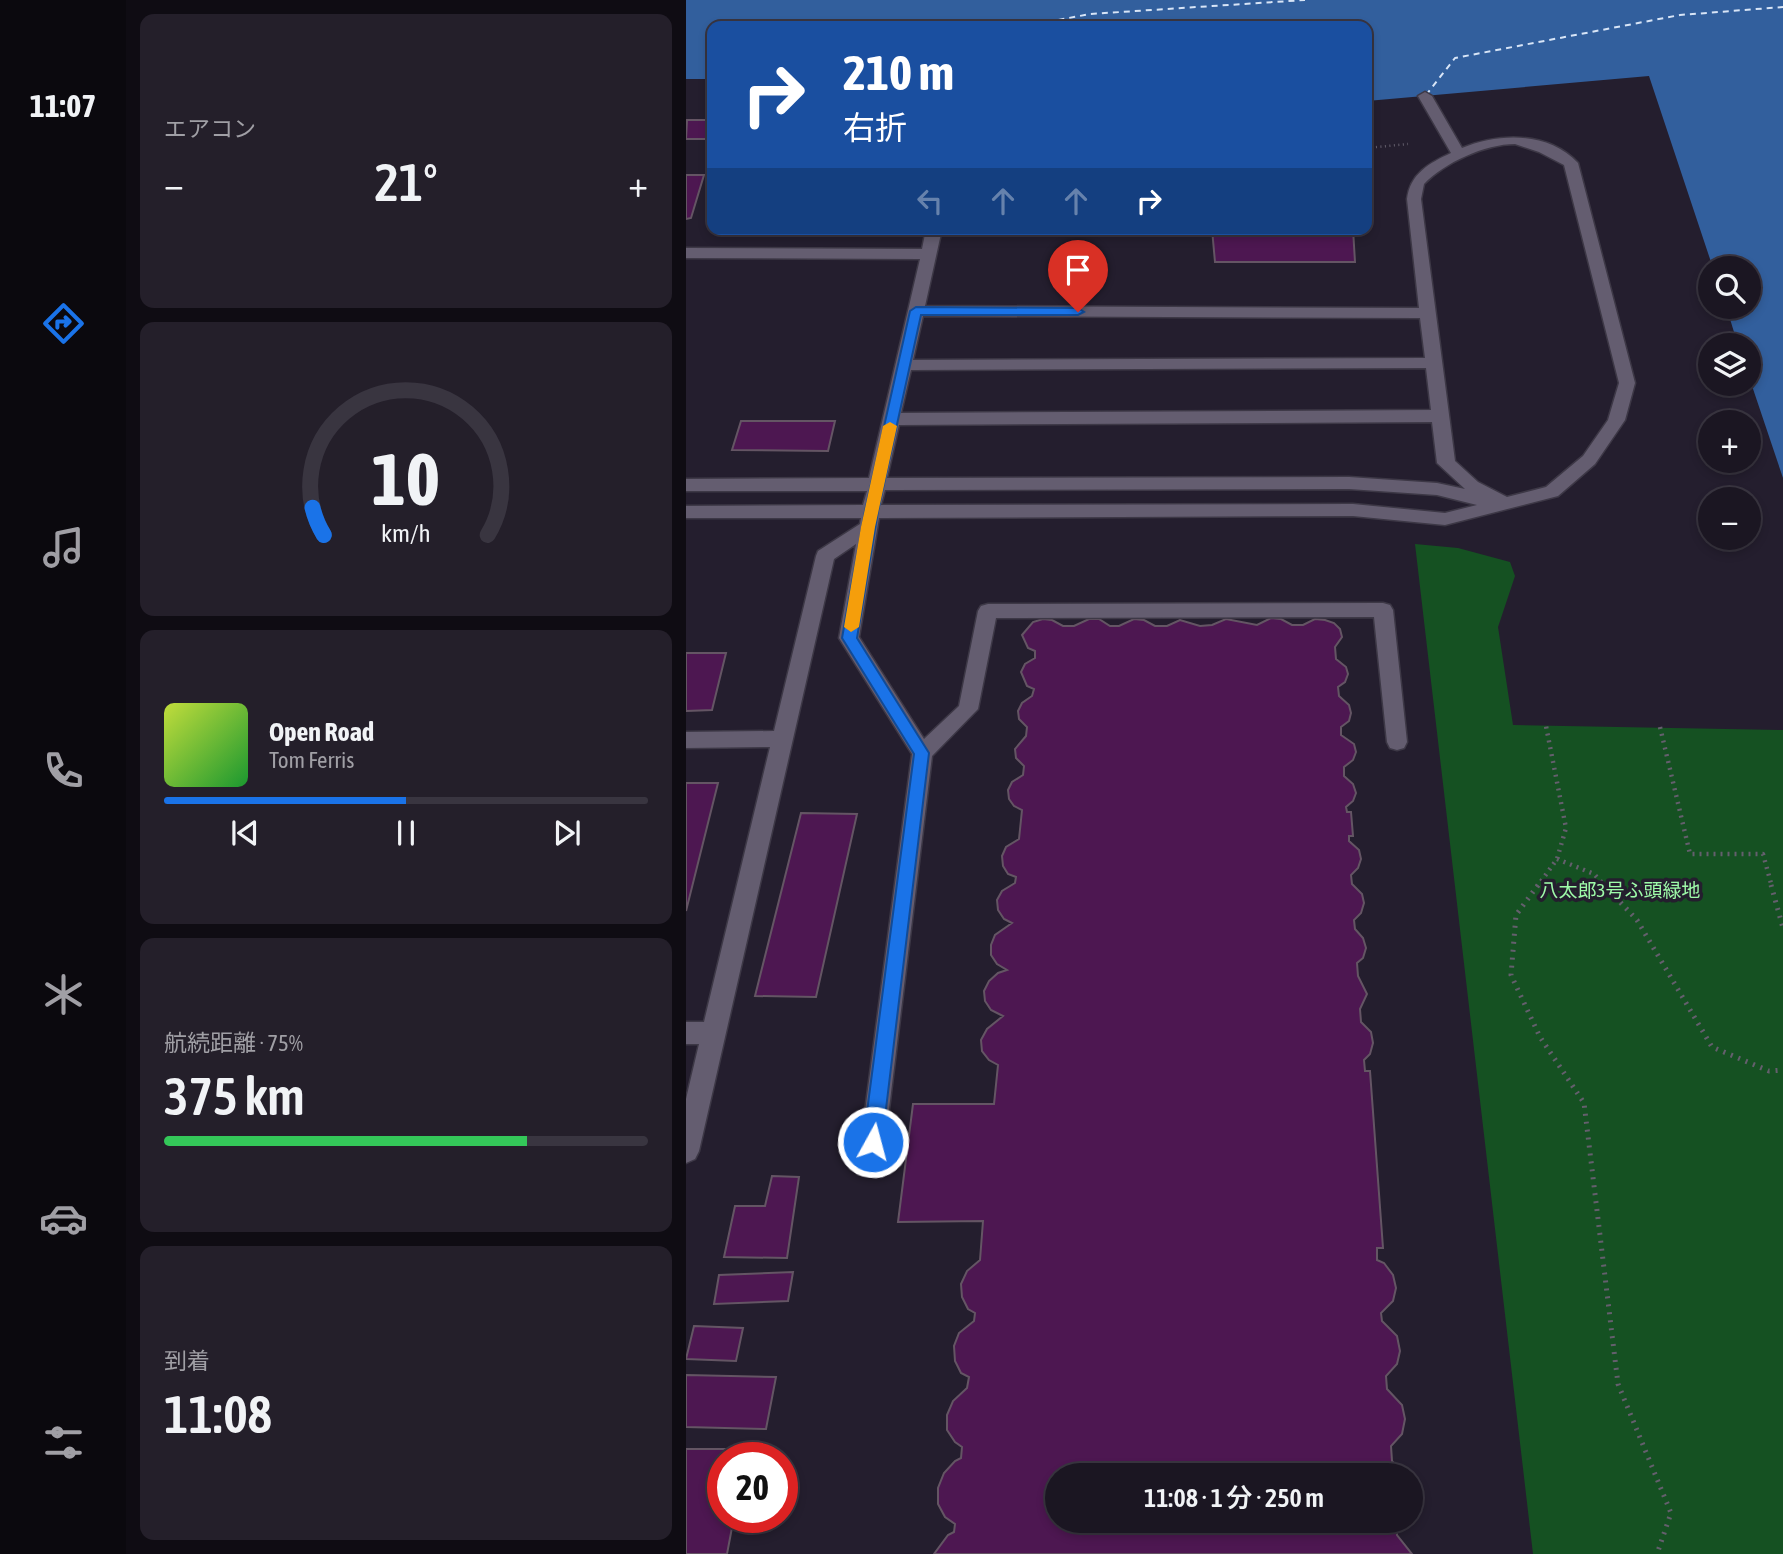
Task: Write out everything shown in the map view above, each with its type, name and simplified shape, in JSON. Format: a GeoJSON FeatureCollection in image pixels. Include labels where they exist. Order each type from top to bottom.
{"type":"FeatureCollection","features":[{"type":"Feature","properties":{"kind":"street"},"geometry":{"type":"LineString","coordinates":[[1425,96],[1460,156]]}},
{"type":"Feature","properties":{"kind":"street"},"geometry":{"type":"LineString","coordinates":[[686,512],[870,519],[1353,510],[1445,519],[1507,505],[1552,492],[1589,460],[1616,420],[1627,383],[1570,163],[1548,149],[1513,139],[1486,142],[1427,173],[1416,185],[1414,199],[1447,463],[1472,486],[1507,505]]}},
{"type":"Feature","properties":{"kind":"street"},"geometry":{"type":"LineString","coordinates":[[922,753],[849,638],[879,475],[933,235]]}},
{"type":"Feature","properties":{"kind":"street"},"geometry":{"type":"LineString","coordinates":[[686,253],[929,254]]}},
{"type":"Feature","properties":{"kind":"street"},"geometry":{"type":"LineString","coordinates":[[916,311],[1428,313]]}},
{"type":"Feature","properties":{"kind":"street"},"geometry":{"type":"LineString","coordinates":[[904,365],[1434,363]]}},
{"type":"Feature","properties":{"kind":"street"},"geometry":{"type":"LineString","coordinates":[[891,419],[1440,416]]}},
{"type":"Feature","properties":{"kind":"street"},"geometry":{"type":"LineString","coordinates":[[686,485],[879,475],[1349,484],[1437,489],[1507,505]]}},
{"type":"Feature","properties":{"kind":"street"},"geometry":{"type":"LineString","coordinates":[[686,1151],[825,556],[870,519]]}},
{"type":"Feature","properties":{"kind":"street"},"geometry":{"type":"LineString","coordinates":[[873,1142],[922,753],[968,709],[988,611],[1383,610],[1397,742]]}},
{"type":"Feature","properties":{"kind":"street"},"geometry":{"type":"LineString","coordinates":[[686,740],[782,739]]}},
{"type":"Feature","properties":{"kind":"street"},"geometry":{"type":"LineString","coordinates":[[686,1033],[713,1033]]}},
{"type":"Feature","properties":{"kind":"path"},"geometry":{"type":"LineString","coordinates":[[1372,148],[1408,144]]}},
{"type":"Feature","properties":{"kind":"path"},"geometry":{"type":"LineString","coordinates":[[1546,726],[1566,828],[1556,859],[1516,915],[1510,975],[1539,1037],[1584,1103],[1618,1384],[1671,1513],[1657,1554]]}},
{"type":"Feature","properties":{"kind":"path"},"geometry":{"type":"LineString","coordinates":[[1660,727],[1690,854],[1763,854],[1783,928]]}},
{"type":"Feature","properties":{"kind":"path"},"geometry":{"type":"LineString","coordinates":[[1556,859],[1594,874],[1637,920],[1712,1047],[1769,1071],[1783,1070]]}},
{"type":"Feature","properties":{"kind":"green space","name":"八太郎3号ふ頭緑地"},"geometry":{"type":"Polygon","coordinates":[[[1415,544],[1458,548],[1510,562],[1515,576],[1498,627],[1513,725],[1783,730],[1783,1554],[1533,1554],[1415,544]]]}},
{"type":"Feature","properties":{"kind":"water"},"geometry":{"type":"Polygon","coordinates":[[[686,0],[1783,0],[1783,478],[1755,396],[1761,396],[1761,333],[1734,333],[1730,319],[1761,319],[1761,256],[1709,256],[1649,76],[1372,101],[1372,21],[707,21],[707,79],[686,79],[686,0]]]}},
{"type":"Feature","properties":{"kind":"building"},"geometry":{"type":"Polygon","coordinates":[[[687,120],[707,120],[707,139],[686,139],[687,120]]]}},
{"type":"Feature","properties":{"kind":"building"},"geometry":{"type":"Polygon","coordinates":[[[686,175],[704,175],[691,218],[686,219],[686,175]]]}},
{"type":"Feature","properties":{"kind":"building"},"geometry":{"type":"Polygon","coordinates":[[[1213,235],[1353,235],[1355,262],[1215,262],[1213,235]]]}},
{"type":"Feature","properties":{"kind":"building"},"geometry":{"type":"Polygon","coordinates":[[[741,421],[835,421],[828,451],[732,450],[741,421]]]}},
{"type":"Feature","properties":{"kind":"building"},"geometry":{"type":"Polygon","coordinates":[[[1271,618],[1281,619],[1292,625],[1303,625],[1315,619],[1325,620],[1340,629],[1342,637],[1335,647],[1336,659],[1346,667],[1348,674],[1345,682],[1338,687],[1339,696],[1349,705],[1351,713],[1349,721],[1341,727],[1341,735],[1354,744],[1356,752],[1353,760],[1344,767],[1344,776],[1353,784],[1356,793],[1353,801],[1346,807],[1347,812],[1351,812],[1353,836],[1349,836],[1349,841],[1359,850],[1361,859],[1358,868],[1351,875],[1352,884],[1362,894],[1364,903],[1361,913],[1354,920],[1355,929],[1363,938],[1366,948],[1363,958],[1357,963],[1358,976],[1367,994],[1360,1009],[1361,1022],[1371,1032],[1373,1043],[1370,1054],[1364,1060],[1365,1071],[1370,1071],[1383,1248],[1377,1248],[1377,1260],[1384,1263],[1393,1275],[1396,1288],[1393,1301],[1381,1313],[1382,1321],[1397,1336],[1400,1351],[1397,1364],[1386,1376],[1387,1389],[1402,1405],[1405,1419],[1402,1434],[1391,1446],[1394,1463],[1045,1463],[1045,1533],[1397,1533],[1412,1554],[934,1554],[948,1535],[954,1532],[955,1524],[945,1517],[938,1504],[938,1488],[944,1473],[961,1458],[962,1447],[947,1430],[947,1415],[953,1401],[967,1388],[969,1377],[961,1373],[955,1361],[954,1346],[959,1333],[974,1321],[975,1313],[968,1309],[962,1297],[961,1284],[967,1271],[980,1260],[983,1221],[898,1222],[913,1104],[994,1104],[998,1065],[989,1060],[982,1051],[981,1040],[987,1029],[1003,1016],[991,1010],[985,1001],[984,991],[989,981],[998,973],[1007,970],[997,964],[991,955],[991,945],[995,935],[1012,923],[1004,919],[998,910],[997,900],[1002,891],[1015,883],[1016,877],[1008,874],[1003,866],[1002,856],[1006,847],[1019,839],[1022,810],[1014,806],[1009,799],[1008,790],[1012,782],[1023,775],[1024,766],[1016,758],[1015,749],[1026,736],[1027,727],[1019,719],[1018,711],[1022,703],[1032,696],[1034,689],[1027,686],[1021,672],[1025,664],[1035,658],[1035,651],[1028,648],[1022,635],[1033,622],[1043,619],[1063,626],[1074,626],[1089,619],[1099,619],[1110,626],[1119,626],[1134,619],[1144,620],[1155,626],[1167,626],[1180,620],[1200,626],[1212,625],[1226,619],[1257,625],[1271,618]]]}},
{"type":"Feature","properties":{"kind":"building"},"geometry":{"type":"Polygon","coordinates":[[[686,653],[726,653],[712,710],[686,711],[686,653]]]}},
{"type":"Feature","properties":{"kind":"building"},"geometry":{"type":"Polygon","coordinates":[[[686,783],[718,783],[686,911],[686,783]]]}},
{"type":"Feature","properties":{"kind":"building"},"geometry":{"type":"Polygon","coordinates":[[[801,813],[857,814],[816,997],[755,996],[801,813]]]}},
{"type":"Feature","properties":{"kind":"building"},"geometry":{"type":"Polygon","coordinates":[[[772,1176],[799,1177],[787,1258],[724,1257],[735,1206],[765,1206],[772,1176]]]}},
{"type":"Feature","properties":{"kind":"building"},"geometry":{"type":"Polygon","coordinates":[[[793,1272],[788,1301],[714,1304],[719,1275],[793,1272]]]}},
{"type":"Feature","properties":{"kind":"building"},"geometry":{"type":"Polygon","coordinates":[[[694,1326],[743,1328],[736,1361],[686,1359],[694,1326]]]}},
{"type":"Feature","properties":{"kind":"building"},"geometry":{"type":"Polygon","coordinates":[[[686,1375],[776,1377],[766,1429],[686,1427],[686,1375]]]}},
{"type":"Feature","properties":{"kind":"building"},"geometry":{"type":"Polygon","coordinates":[[[686,1449],[707,1449],[707,1533],[731,1533],[727,1554],[686,1554],[686,1449]]]}},
{"type":"Feature","properties":{"kind":"ferry route"},"geometry":{"type":"LineString","coordinates":[[1053,21],[1090,14],[1305,0]]}},
{"type":"Feature","properties":{"kind":"ferry route"},"geometry":{"type":"LineString","coordinates":[[1426,95],[1455,58],[1680,15],[1783,7]]}},
{"type":"Feature","properties":{"kind":"slow traffic"},"geometry":{"type":"LineString","coordinates":[[851,627],[868,527],[890,426]]}},
{"type":"Feature","properties":{"kind":"route"},"geometry":{"type":"LineString","coordinates":[[873,1142],[922,753],[849,638],[872,511],[916,311],[1078,312]]}}]}
